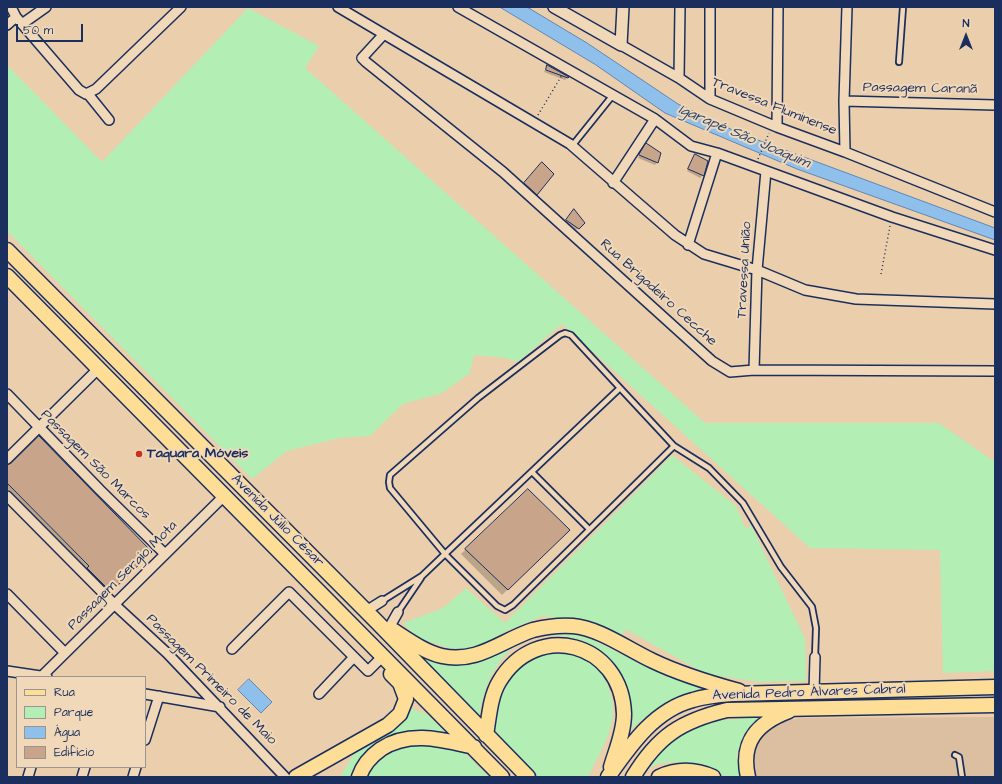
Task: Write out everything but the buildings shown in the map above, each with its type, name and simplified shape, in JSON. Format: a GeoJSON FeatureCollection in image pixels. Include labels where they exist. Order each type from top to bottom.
{"type":"FeatureCollection","features":[{"type":"Feature","properties":{"kind":"main road","name":"Avenida Júlio César"},"geometry":{"type":"LineString","coordinates":[[7,250],[366,611],[383,625],[486,735],[528,777]]}},
{"type":"Feature","properties":{"kind":"main road","name":"Avenida Júlio César"},"geometry":{"type":"LineString","coordinates":[[7,276],[502,777]]}},
{"type":"Feature","properties":{"kind":"main road"},"geometry":{"type":"LineString","coordinates":[[296,777],[388,725],[400,714],[406,699],[400,683],[379,660],[359,642],[348,621]]}},
{"type":"Feature","properties":{"kind":"main road"},"geometry":{"type":"LineString","coordinates":[[383,625],[430,652],[443,656],[460,658],[493,650],[533,630],[555,626],[574,626],[592,631],[654,661],[693,677],[749,693]]}},
{"type":"Feature","properties":{"kind":"main road"},"geometry":{"type":"LineString","coordinates":[[486,735],[490,709],[498,683],[519,658],[533,649],[550,644],[568,644],[578,647],[593,655],[609,670],[620,689],[624,714],[622,733],[607,777]]}},
{"type":"Feature","properties":{"kind":"main road","name":"Avenida Pedro Álvares Cabral"},"geometry":{"type":"LineString","coordinates":[[607,777],[635,740],[658,718],[676,706],[710,696],[749,693],[995,687]]}},
{"type":"Feature","properties":{"kind":"main road","name":"Avenida Pedro Álvares Cabral"},"geometry":{"type":"LineString","coordinates":[[633,777],[648,756],[665,737],[693,720],[727,710],[995,705]]}},
{"type":"Feature","properties":{"kind":"main road"},"geometry":{"type":"LineString","coordinates":[[748,777],[745,760],[749,741],[770,720],[795,708]]}},
{"type":"Feature","properties":{"kind":"main road"},"geometry":{"type":"LineString","coordinates":[[359,777],[361,770],[372,755],[388,744],[403,739],[421,738],[439,740],[474,747]]}},
{"type":"Feature","properties":{"kind":"main road"},"geometry":{"type":"LineString","coordinates":[[659,777],[679,771],[692,771],[713,777]]}},
{"type":"Feature","properties":{"kind":"street"},"geometry":{"type":"LineString","coordinates":[[10,7],[16,17],[79,90],[88,94],[109,120]]}},
{"type":"Feature","properties":{"kind":"street"},"geometry":{"type":"LineString","coordinates":[[22,24],[46,7]]}},
{"type":"Feature","properties":{"kind":"street"},"geometry":{"type":"LineString","coordinates":[[88,94],[180,7]]}},
{"type":"Feature","properties":{"kind":"street"},"geometry":{"type":"LineString","coordinates":[[338,7],[534,122],[572,146],[613,183],[688,245],[704,254],[757,270],[805,290],[856,300],[995,304]]}},
{"type":"Feature","properties":{"kind":"street"},"geometry":{"type":"LineString","coordinates":[[458,7],[655,119],[691,146],[717,153],[754,168],[892,217],[995,250]]}},
{"type":"Feature","properties":{"kind":"street","name":"Travessa Fluminense"},"geometry":{"type":"LineString","coordinates":[[554,7],[679,78],[710,99],[774,126],[845,152],[995,212]]}},
{"type":"Feature","properties":{"kind":"street"},"geometry":{"type":"LineString","coordinates":[[621,45],[623,7]]}},
{"type":"Feature","properties":{"kind":"street"},"geometry":{"type":"LineString","coordinates":[[679,78],[680,7]]}},
{"type":"Feature","properties":{"kind":"street"},"geometry":{"type":"LineString","coordinates":[[710,7],[710,99]]}},
{"type":"Feature","properties":{"kind":"street"},"geometry":{"type":"LineString","coordinates":[[774,126],[778,7]]}},
{"type":"Feature","properties":{"kind":"street"},"geometry":{"type":"LineString","coordinates":[[845,152],[844,102],[847,7]]}},
{"type":"Feature","properties":{"kind":"street"},"geometry":{"type":"LineString","coordinates":[[7,25],[16,17]]}},
{"type":"Feature","properties":{"kind":"street","name":"Rua Brigadeiro Cecche"},"geometry":{"type":"LineString","coordinates":[[384,34],[362,58],[366,62],[502,172],[712,361],[730,372],[754,370],[995,371]]}},
{"type":"Feature","properties":{"kind":"street","name":"Passagem Caranã"},"geometry":{"type":"LineString","coordinates":[[844,102],[995,104]]}},
{"type":"Feature","properties":{"kind":"street"},"geometry":{"type":"LineString","coordinates":[[613,183],[655,119]]}},
{"type":"Feature","properties":{"kind":"street"},"geometry":{"type":"LineString","coordinates":[[688,245],[717,153]]}},
{"type":"Feature","properties":{"kind":"street","name":"Travessa União"},"geometry":{"type":"LineString","coordinates":[[754,370],[757,270],[766,171]]}},
{"type":"Feature","properties":{"kind":"street"},"geometry":{"type":"LineString","coordinates":[[7,459],[98,369]]}},
{"type":"Feature","properties":{"kind":"street","name":"Passagem São Marcos"},"geometry":{"type":"LineString","coordinates":[[7,394],[164,554]]}},
{"type":"Feature","properties":{"kind":"street","name":"Passagem Primeiro de Maio"},"geometry":{"type":"LineString","coordinates":[[7,496],[114,605],[168,653],[286,777]]}},
{"type":"Feature","properties":{"kind":"street","name":"Passagem Sergio Mota"},"geometry":{"type":"LineString","coordinates":[[45,676],[64,653],[224,496]]}},
{"type":"Feature","properties":{"kind":"street"},"geometry":{"type":"LineString","coordinates":[[232,649],[289,592],[368,671],[379,660]]}},
{"type":"Feature","properties":{"kind":"street"},"geometry":{"type":"LineString","coordinates":[[7,594],[64,653]]}},
{"type":"Feature","properties":{"kind":"street"},"geometry":{"type":"LineString","coordinates":[[366,611],[382,600]]}},
{"type":"Feature","properties":{"kind":"street"},"geometry":{"type":"LineString","coordinates":[[383,625],[398,612]]}},
{"type":"Feature","properties":{"kind":"street"},"geometry":{"type":"LineString","coordinates":[[319,694],[354,657]]}},
{"type":"Feature","properties":{"kind":"street"},"geometry":{"type":"LineString","coordinates":[[814,692],[815,657]]}},
{"type":"Feature","properties":{"kind":"street"},"geometry":{"type":"LineString","coordinates":[[7,672],[45,676]]}},
{"type":"Feature","properties":{"kind":"street"},"geometry":{"type":"LineString","coordinates":[[146,694],[221,707]]}},
{"type":"Feature","properties":{"kind":"street"},"geometry":{"type":"LineString","coordinates":[[146,737],[159,696]]}},
{"type":"Feature","properties":{"kind":"lane"},"geometry":{"type":"LineString","coordinates":[[899,62],[903,7]]}},
{"type":"Feature","properties":{"kind":"lane"},"geometry":{"type":"LineString","coordinates":[[572,146],[613,94]]}},
{"type":"Feature","properties":{"kind":"lane"},"geometry":{"type":"LineString","coordinates":[[674,446],[513,605],[505,610],[497,606],[445,554],[390,488],[389,482],[390,475],[478,398],[560,335],[565,333],[571,335],[674,446],[709,468],[743,503],[781,567],[812,607],[816,628],[815,657]]}},
{"type":"Feature","properties":{"kind":"lane"},"geometry":{"type":"LineString","coordinates":[[398,612],[422,576],[620,388]]}},
{"type":"Feature","properties":{"kind":"lane"},"geometry":{"type":"LineString","coordinates":[[532,472],[590,530]]}},
{"type":"Feature","properties":{"kind":"lane"},"geometry":{"type":"LineString","coordinates":[[382,600],[422,576]]}},
{"type":"Feature","properties":{"kind":"lane"},"geometry":{"type":"LineString","coordinates":[[955,755],[959,757],[961,761],[962,777]]}},
{"type":"Feature","properties":{"kind":"path"},"geometry":{"type":"LineString","coordinates":[[534,122],[566,68]]}},
{"type":"Feature","properties":{"kind":"path"},"geometry":{"type":"LineString","coordinates":[[754,168],[774,126]]}},
{"type":"Feature","properties":{"kind":"path"},"geometry":{"type":"LineString","coordinates":[[881,274],[892,217]]}},
{"type":"Feature","properties":{"kind":"shaded area"},"geometry":{"type":"Polygon","coordinates":[[[995,717],[995,777],[754,777],[750,770],[753,746],[775,723],[802,718],[995,717]]]}},
{"type":"Feature","properties":{"kind":"green space"},"geometry":{"type":"Polygon","coordinates":[[[248,8],[319,46],[305,68],[705,423],[939,423],[995,462],[995,671],[943,673],[940,550],[810,548],[562,324],[518,362],[506,358],[474,355],[470,373],[442,393],[403,404],[370,436],[339,438],[287,451],[252,479],[7,231],[7,65],[102,162],[248,8]]]}},
{"type":"Feature","properties":{"kind":"green space"},"geometry":{"type":"Polygon","coordinates":[[[672,455],[736,506],[746,529],[751,525],[805,639],[806,681],[760,682],[706,674],[627,630],[617,638],[587,622],[543,616],[507,631],[477,647],[452,649],[415,637],[403,623],[443,608],[466,588],[505,623],[672,455]]]}},
{"type":"Feature","properties":{"kind":"green space"},"geometry":{"type":"Polygon","coordinates":[[[558,631],[589,638],[663,675],[699,685],[700,692],[688,695],[660,707],[626,733],[621,680],[611,661],[599,650],[585,642],[570,637],[553,635],[537,637],[522,642],[509,651],[493,673],[483,699],[479,717],[410,649],[433,661],[456,664],[539,633],[558,631]]]}},
{"type":"Feature","properties":{"kind":"green space"},"geometry":{"type":"Polygon","coordinates":[[[548,649],[581,654],[592,660],[597,665],[605,679],[610,693],[613,706],[610,730],[588,777],[536,777],[491,731],[497,698],[523,659],[548,649]]]}},
{"type":"Feature","properties":{"kind":"green space"},"geometry":{"type":"Polygon","coordinates":[[[409,708],[427,714],[445,732],[414,731],[388,736],[377,742],[367,751],[358,762],[350,777],[340,777],[355,752],[404,719],[409,708]]]}},
{"type":"Feature","properties":{"kind":"green space"},"geometry":{"type":"Polygon","coordinates":[[[764,716],[744,734],[737,755],[740,777],[726,777],[708,767],[674,762],[658,764],[639,772],[672,739],[707,722],[764,716]]]}},
{"type":"Feature","properties":{"kind":"green space"},"geometry":{"type":"Polygon","coordinates":[[[437,744],[464,752],[489,777],[368,777],[372,769],[377,764],[395,750],[408,746],[437,744]]]}},
{"type":"Feature","properties":{"kind":"water","name":"Igarapé São Joaquim"},"geometry":{"type":"Polygon","coordinates":[[[500,7],[527,7],[587,43],[678,104],[739,133],[995,228],[995,240],[797,169],[665,113],[596,65],[500,7]]]}},
{"type":"Feature","properties":{"kind":"water"},"geometry":{"type":"Polygon","coordinates":[[[249,679],[272,702],[261,713],[238,690],[249,679]]]}},
{"type":"Feature","properties":{"kind":"place","name":"Taquara Móveis"},"geometry":{"type":"Point","coordinates":[139,454]}}]}
